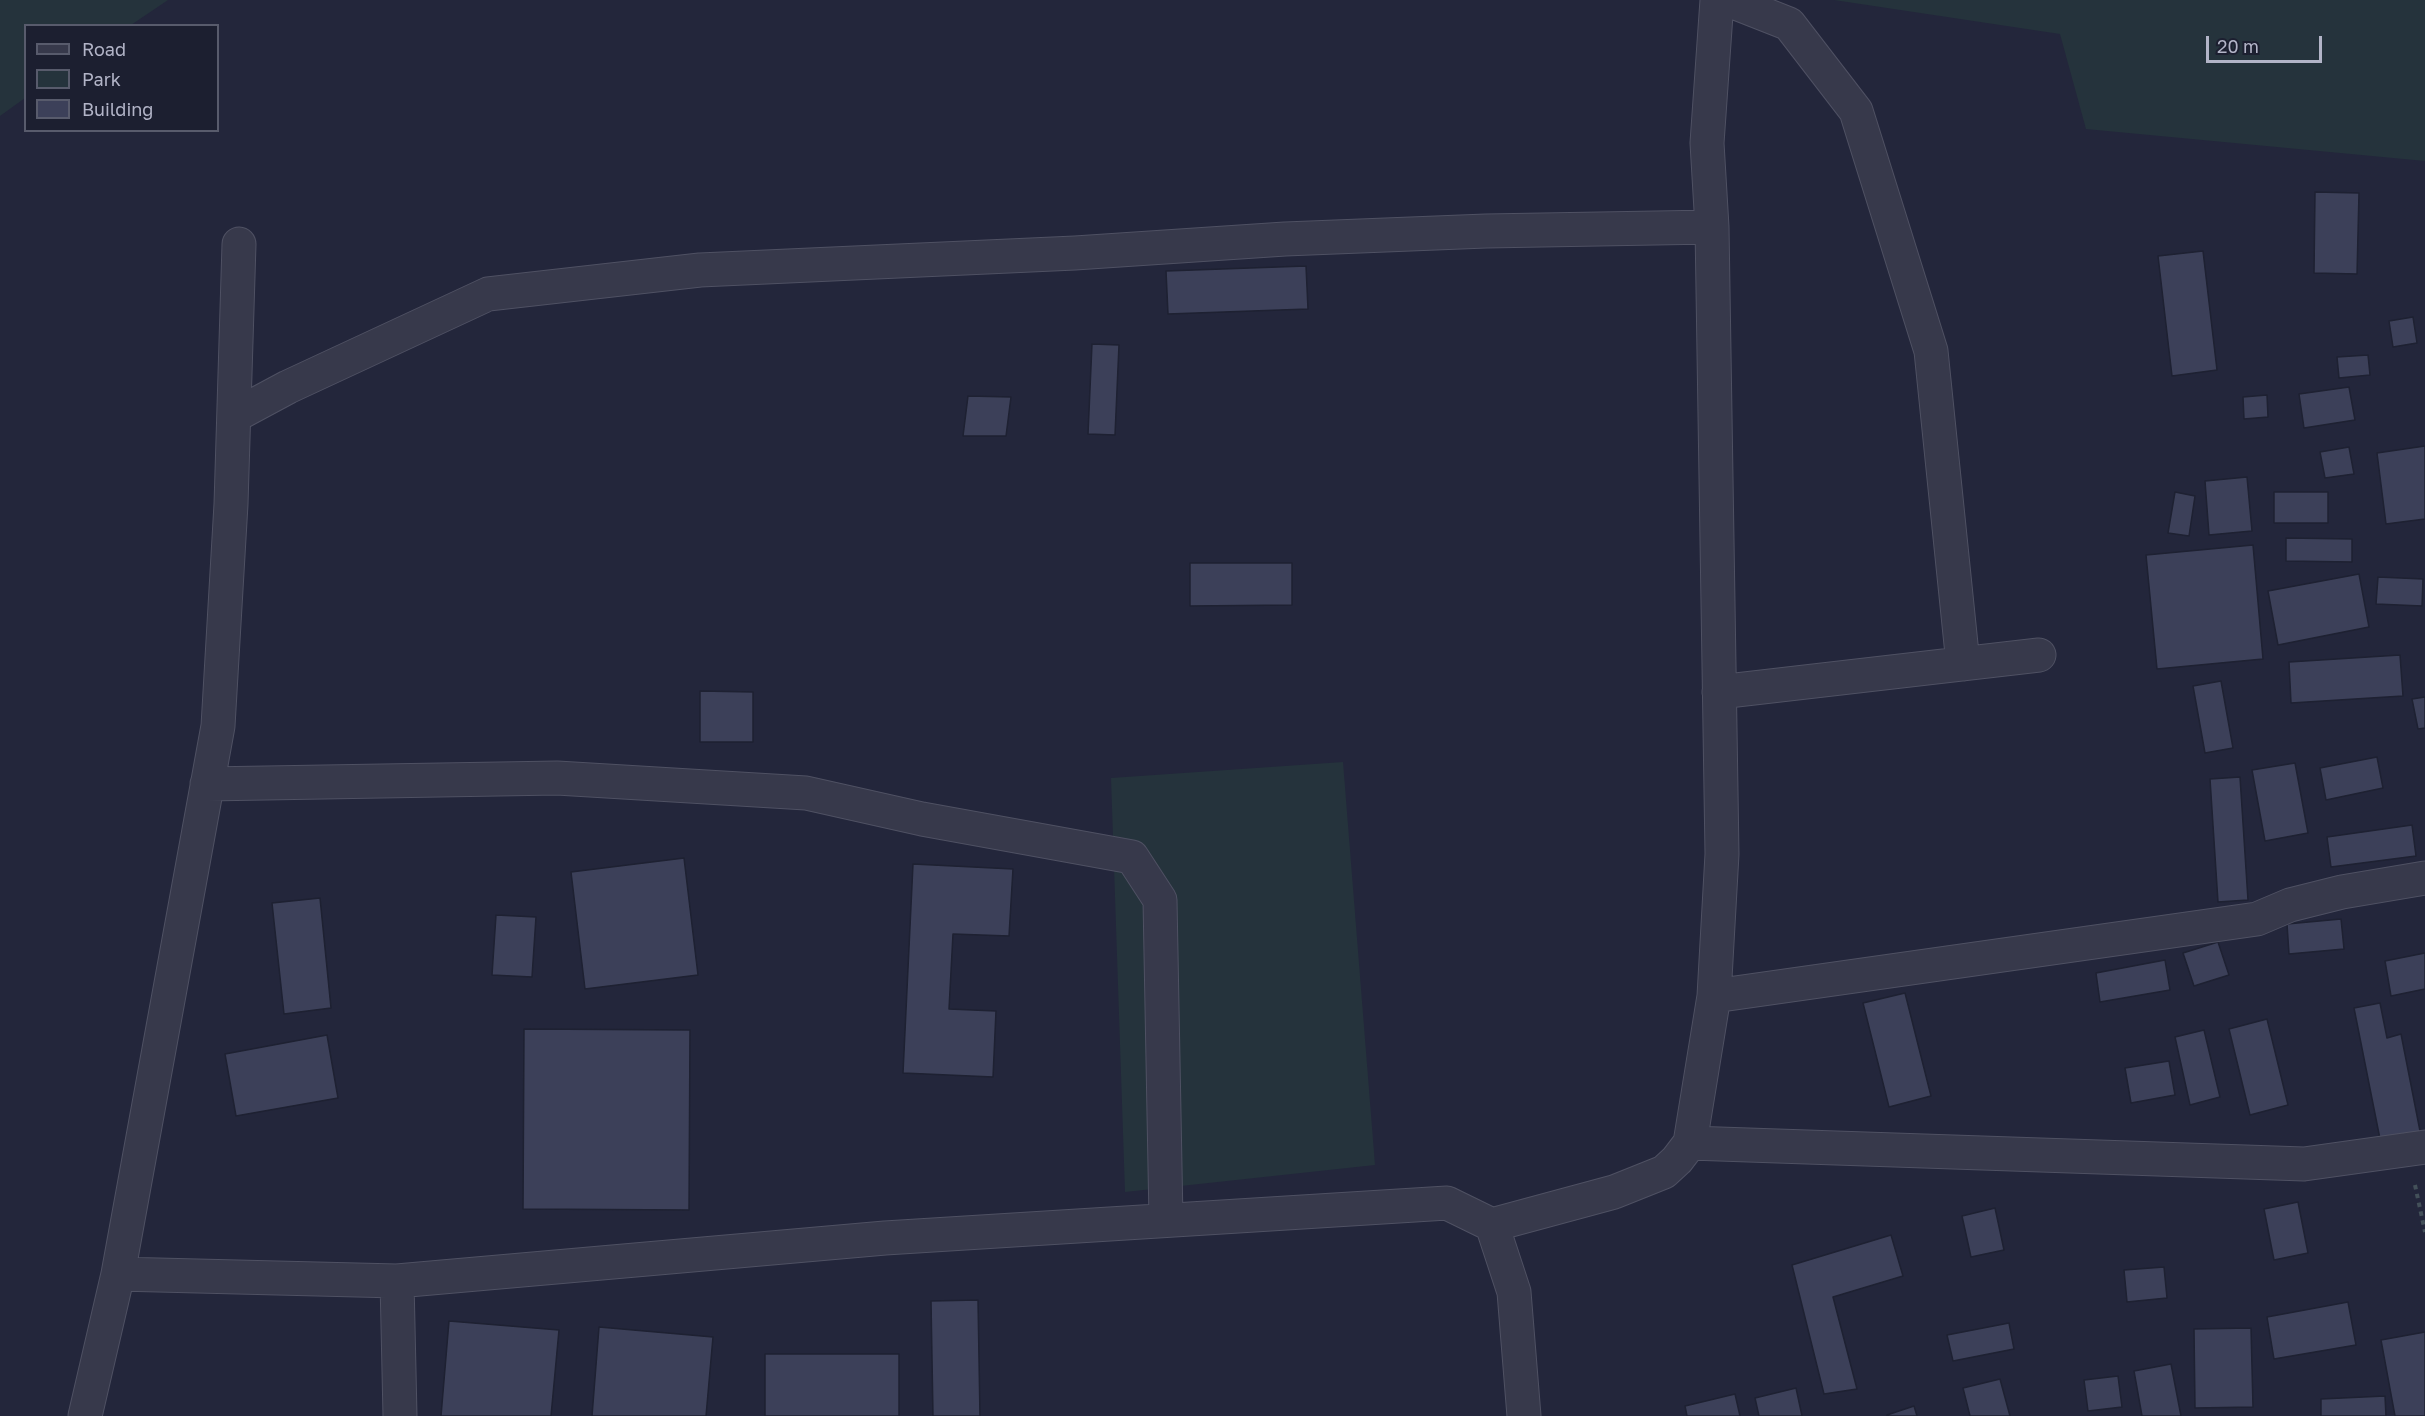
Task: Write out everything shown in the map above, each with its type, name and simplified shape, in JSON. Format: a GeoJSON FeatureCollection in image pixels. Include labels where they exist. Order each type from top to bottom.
{"type":"FeatureCollection","features":[{"type":"Feature","properties":{"kind":"street"},"geometry":{"type":"LineString","coordinates":[[118,1274],[397,1281],[885,1238],[1447,1203],[1492,1225],[1614,1192],[1664,1172],[1690,1143],[1714,996],[1722,854],[1712,227],[1707,143],[1717,0]]}},
{"type":"Feature","properties":{"kind":"street"},"geometry":{"type":"LineString","coordinates":[[1728,0],[1789,24],[1856,111],[1931,351],[1963,664]]}},
{"type":"Feature","properties":{"kind":"street"},"geometry":{"type":"LineString","coordinates":[[234,416],[288,387],[488,294],[700,270],[1075,252],[1285,239],[1486,231],[1712,227]]}},
{"type":"Feature","properties":{"kind":"street"},"geometry":{"type":"LineString","coordinates":[[85,1416],[118,1274],[218,726],[231,504],[239,244]]}},
{"type":"Feature","properties":{"kind":"street"},"geometry":{"type":"LineString","coordinates":[[1719,692],[2039,655]]}},
{"type":"Feature","properties":{"kind":"street"},"geometry":{"type":"LineString","coordinates":[[207,784],[557,777],[806,793],[922,819],[1132,857],[1160,900],[1166,1220]]}},
{"type":"Feature","properties":{"kind":"street"},"geometry":{"type":"LineString","coordinates":[[1714,996],[2257,919],[2290,905],[2342,892],[2425,878]]}},
{"type":"Feature","properties":{"kind":"street"},"geometry":{"type":"LineString","coordinates":[[1690,1143],[2304,1164],[2416,1148]]}},
{"type":"Feature","properties":{"kind":"street"},"geometry":{"type":"LineString","coordinates":[[1492,1225],[1514,1292],[1524,1416]]}},
{"type":"Feature","properties":{"kind":"street"},"geometry":{"type":"LineString","coordinates":[[397,1281],[400,1416]]}},
{"type":"Feature","properties":{"kind":"path"},"geometry":{"type":"LineString","coordinates":[[2416,1148],[2425,1232]]}},
{"type":"Feature","properties":{"kind":"green space"},"geometry":{"type":"Polygon","coordinates":[[[0,0],[168,0],[132,24],[24,24],[24,99],[0,116],[0,0]]]}},
{"type":"Feature","properties":{"kind":"green space"},"geometry":{"type":"Polygon","coordinates":[[[1834,0],[2425,0],[2425,161],[2086,129],[2060,34],[1834,0]]]}},
{"type":"Feature","properties":{"kind":"green space"},"geometry":{"type":"Polygon","coordinates":[[[1343,762],[1375,1165],[1125,1192],[1111,778],[1343,762]]]}},
{"type":"Feature","properties":{"kind":"building"},"geometry":{"type":"Polygon","coordinates":[[[2315,192],[2359,193],[2357,274],[2314,273],[2315,192]]]}},
{"type":"Feature","properties":{"kind":"building"},"geometry":{"type":"Polygon","coordinates":[[[2203,251],[2217,370],[2172,376],[2158,256],[2203,251]]]}},
{"type":"Feature","properties":{"kind":"building"},"geometry":{"type":"Polygon","coordinates":[[[1306,266],[1308,309],[1168,314],[1166,271],[1306,266]]]}},
{"type":"Feature","properties":{"kind":"building"},"geometry":{"type":"Polygon","coordinates":[[[2413,317],[2417,343],[2393,347],[2389,321],[2413,317]]]}},
{"type":"Feature","properties":{"kind":"building"},"geometry":{"type":"Polygon","coordinates":[[[1092,344],[1119,345],[1115,435],[1088,434],[1092,344]]]}},
{"type":"Feature","properties":{"kind":"building"},"geometry":{"type":"Polygon","coordinates":[[[2368,355],[2370,375],[2339,378],[2337,357],[2368,355]]]}},
{"type":"Feature","properties":{"kind":"building"},"geometry":{"type":"Polygon","coordinates":[[[2349,387],[2355,420],[2304,428],[2299,394],[2349,387]]]}},
{"type":"Feature","properties":{"kind":"building"},"geometry":{"type":"Polygon","coordinates":[[[2267,395],[2268,417],[2244,419],[2243,397],[2267,395]]]}},
{"type":"Feature","properties":{"kind":"building"},"geometry":{"type":"Polygon","coordinates":[[[968,396],[1011,397],[1006,436],[963,436],[968,396]]]}},
{"type":"Feature","properties":{"kind":"building"},"geometry":{"type":"Polygon","coordinates":[[[2425,446],[2425,519],[2386,524],[2377,453],[2425,446]]]}},
{"type":"Feature","properties":{"kind":"building"},"geometry":{"type":"Polygon","coordinates":[[[2349,447],[2354,474],[2325,478],[2320,452],[2349,447]]]}},
{"type":"Feature","properties":{"kind":"building"},"geometry":{"type":"Polygon","coordinates":[[[2247,477],[2252,531],[2209,535],[2205,481],[2247,477]]]}},
{"type":"Feature","properties":{"kind":"building"},"geometry":{"type":"Polygon","coordinates":[[[2175,492],[2195,496],[2189,536],[2168,533],[2175,492]]]}},
{"type":"Feature","properties":{"kind":"building"},"geometry":{"type":"Polygon","coordinates":[[[2274,492],[2328,492],[2328,523],[2274,523],[2274,492]]]}},
{"type":"Feature","properties":{"kind":"building"},"geometry":{"type":"Polygon","coordinates":[[[2286,538],[2352,539],[2352,562],[2286,561],[2286,538]]]}},
{"type":"Feature","properties":{"kind":"building"},"geometry":{"type":"Polygon","coordinates":[[[2253,545],[2263,659],[2157,669],[2146,555],[2253,545]]]}},
{"type":"Feature","properties":{"kind":"building"},"geometry":{"type":"Polygon","coordinates":[[[1190,563],[1292,563],[1292,605],[1190,606],[1190,563]]]}},
{"type":"Feature","properties":{"kind":"building"},"geometry":{"type":"Polygon","coordinates":[[[2359,574],[2369,627],[2278,645],[2268,591],[2359,574]]]}},
{"type":"Feature","properties":{"kind":"building"},"geometry":{"type":"Polygon","coordinates":[[[2378,577],[2423,579],[2422,606],[2376,604],[2378,577]]]}},
{"type":"Feature","properties":{"kind":"building"},"geometry":{"type":"Polygon","coordinates":[[[2400,655],[2403,696],[2291,703],[2289,662],[2400,655]]]}},
{"type":"Feature","properties":{"kind":"building"},"geometry":{"type":"Polygon","coordinates":[[[2221,681],[2233,748],[2205,753],[2193,686],[2221,681]]]}},
{"type":"Feature","properties":{"kind":"building"},"geometry":{"type":"Polygon","coordinates":[[[700,691],[753,692],[753,742],[700,742],[700,691]]]}},
{"type":"Feature","properties":{"kind":"building"},"geometry":{"type":"Polygon","coordinates":[[[2425,697],[2425,728],[2418,729],[2412,699],[2425,697]]]}},
{"type":"Feature","properties":{"kind":"building"},"geometry":{"type":"Polygon","coordinates":[[[2377,757],[2383,788],[2326,800],[2320,768],[2377,757]]]}},
{"type":"Feature","properties":{"kind":"building"},"geometry":{"type":"Polygon","coordinates":[[[2295,763],[2308,833],[2265,841],[2252,770],[2295,763]]]}},
{"type":"Feature","properties":{"kind":"building"},"geometry":{"type":"Polygon","coordinates":[[[2240,777],[2248,900],[2218,902],[2210,779],[2240,777]]]}},
{"type":"Feature","properties":{"kind":"building"},"geometry":{"type":"Polygon","coordinates":[[[2412,825],[2416,856],[2331,867],[2327,837],[2412,825]]]}},
{"type":"Feature","properties":{"kind":"building"},"geometry":{"type":"Polygon","coordinates":[[[684,858],[698,975],[585,989],[571,872],[684,858]]]}},
{"type":"Feature","properties":{"kind":"building"},"geometry":{"type":"Polygon","coordinates":[[[913,864],[1013,869],[1009,936],[953,934],[949,1009],[996,1011],[993,1077],[903,1073],[913,864]]]}},
{"type":"Feature","properties":{"kind":"building"},"geometry":{"type":"Polygon","coordinates":[[[320,898],[331,1008],[284,1014],[272,903],[320,898]]]}},
{"type":"Feature","properties":{"kind":"building"},"geometry":{"type":"Polygon","coordinates":[[[496,915],[536,917],[532,977],[492,975],[496,915]]]}},
{"type":"Feature","properties":{"kind":"building"},"geometry":{"type":"Polygon","coordinates":[[[2341,919],[2344,949],[2289,954],[2287,924],[2341,919]]]}},
{"type":"Feature","properties":{"kind":"building"},"geometry":{"type":"Polygon","coordinates":[[[2218,942],[2229,975],[2194,986],[2183,953],[2218,942]]]}},
{"type":"Feature","properties":{"kind":"building"},"geometry":{"type":"Polygon","coordinates":[[[2425,953],[2425,989],[2391,996],[2385,961],[2425,953]]]}},
{"type":"Feature","properties":{"kind":"building"},"geometry":{"type":"Polygon","coordinates":[[[2165,960],[2170,990],[2100,1002],[2096,973],[2165,960]]]}},
{"type":"Feature","properties":{"kind":"building"},"geometry":{"type":"Polygon","coordinates":[[[1905,993],[1931,1096],[1889,1107],[1863,1003],[1905,993]]]}},
{"type":"Feature","properties":{"kind":"building"},"geometry":{"type":"Polygon","coordinates":[[[2380,1003],[2387,1038],[2401,1034],[2421,1136],[2381,1144],[2354,1008],[2380,1003]]]}},
{"type":"Feature","properties":{"kind":"building"},"geometry":{"type":"Polygon","coordinates":[[[2267,1019],[2288,1105],[2250,1115],[2229,1029],[2267,1019]]]}},
{"type":"Feature","properties":{"kind":"building"},"geometry":{"type":"Polygon","coordinates":[[[524,1029],[690,1030],[689,1210],[523,1209],[524,1029]]]}},
{"type":"Feature","properties":{"kind":"building"},"geometry":{"type":"Polygon","coordinates":[[[2204,1030],[2220,1097],[2190,1105],[2175,1037],[2204,1030]]]}},
{"type":"Feature","properties":{"kind":"building"},"geometry":{"type":"Polygon","coordinates":[[[327,1035],[338,1098],[236,1116],[225,1054],[327,1035]]]}},
{"type":"Feature","properties":{"kind":"building"},"geometry":{"type":"Polygon","coordinates":[[[2169,1061],[2175,1095],[2131,1103],[2125,1068],[2169,1061]]]}},
{"type":"Feature","properties":{"kind":"building"},"geometry":{"type":"Polygon","coordinates":[[[2298,1202],[2308,1253],[2274,1260],[2264,1209],[2298,1202]]]}},
{"type":"Feature","properties":{"kind":"building"},"geometry":{"type":"Polygon","coordinates":[[[1995,1208],[2004,1250],[1971,1257],[1962,1216],[1995,1208]]]}},
{"type":"Feature","properties":{"kind":"building"},"geometry":{"type":"Polygon","coordinates":[[[1891,1235],[1903,1276],[1833,1297],[1857,1389],[1824,1394],[1792,1265],[1891,1235]]]}},
{"type":"Feature","properties":{"kind":"building"},"geometry":{"type":"Polygon","coordinates":[[[2164,1267],[2167,1298],[2127,1302],[2124,1270],[2164,1267]]]}},
{"type":"Feature","properties":{"kind":"building"},"geometry":{"type":"Polygon","coordinates":[[[978,1300],[980,1416],[933,1416],[931,1301],[978,1300]]]}},
{"type":"Feature","properties":{"kind":"building"},"geometry":{"type":"Polygon","coordinates":[[[2348,1302],[2356,1345],[2274,1359],[2267,1317],[2348,1302]]]}},
{"type":"Feature","properties":{"kind":"building"},"geometry":{"type":"Polygon","coordinates":[[[449,1321],[559,1330],[551,1416],[441,1416],[449,1321]]]}},
{"type":"Feature","properties":{"kind":"building"},"geometry":{"type":"Polygon","coordinates":[[[2009,1323],[2014,1349],[1953,1361],[1947,1335],[2009,1323]]]}},
{"type":"Feature","properties":{"kind":"building"},"geometry":{"type":"Polygon","coordinates":[[[599,1327],[713,1337],[706,1416],[592,1416],[599,1327]]]}},
{"type":"Feature","properties":{"kind":"building"},"geometry":{"type":"Polygon","coordinates":[[[2251,1328],[2253,1407],[2195,1408],[2194,1329],[2251,1328]]]}},
{"type":"Feature","properties":{"kind":"building"},"geometry":{"type":"Polygon","coordinates":[[[2425,1332],[2425,1416],[2395,1416],[2381,1340],[2425,1332]]]}},
{"type":"Feature","properties":{"kind":"building"},"geometry":{"type":"Polygon","coordinates":[[[765,1354],[899,1354],[899,1416],[765,1416],[765,1354]]]}},
{"type":"Feature","properties":{"kind":"building"},"geometry":{"type":"Polygon","coordinates":[[[2171,1364],[2181,1416],[2142,1416],[2134,1371],[2171,1364]]]}},
{"type":"Feature","properties":{"kind":"building"},"geometry":{"type":"Polygon","coordinates":[[[2118,1376],[2122,1407],[2088,1411],[2084,1380],[2118,1376]]]}},
{"type":"Feature","properties":{"kind":"building"},"geometry":{"type":"Polygon","coordinates":[[[2000,1379],[2010,1416],[1970,1416],[1963,1388],[2000,1379]]]}},
{"type":"Feature","properties":{"kind":"building"},"geometry":{"type":"Polygon","coordinates":[[[1796,1388],[1802,1416],[1759,1416],[1755,1398],[1796,1388]]]}},
{"type":"Feature","properties":{"kind":"building"},"geometry":{"type":"Polygon","coordinates":[[[1735,1394],[1740,1416],[1687,1416],[1685,1406],[1735,1394]]]}},
{"type":"Feature","properties":{"kind":"building"},"geometry":{"type":"Polygon","coordinates":[[[2385,1396],[2386,1416],[2321,1416],[2321,1399],[2385,1396]]]}},
{"type":"Feature","properties":{"kind":"building"},"geometry":{"type":"Polygon","coordinates":[[[1914,1406],[1917,1416],[1887,1416],[1887,1415],[1914,1406]]]}}]}
